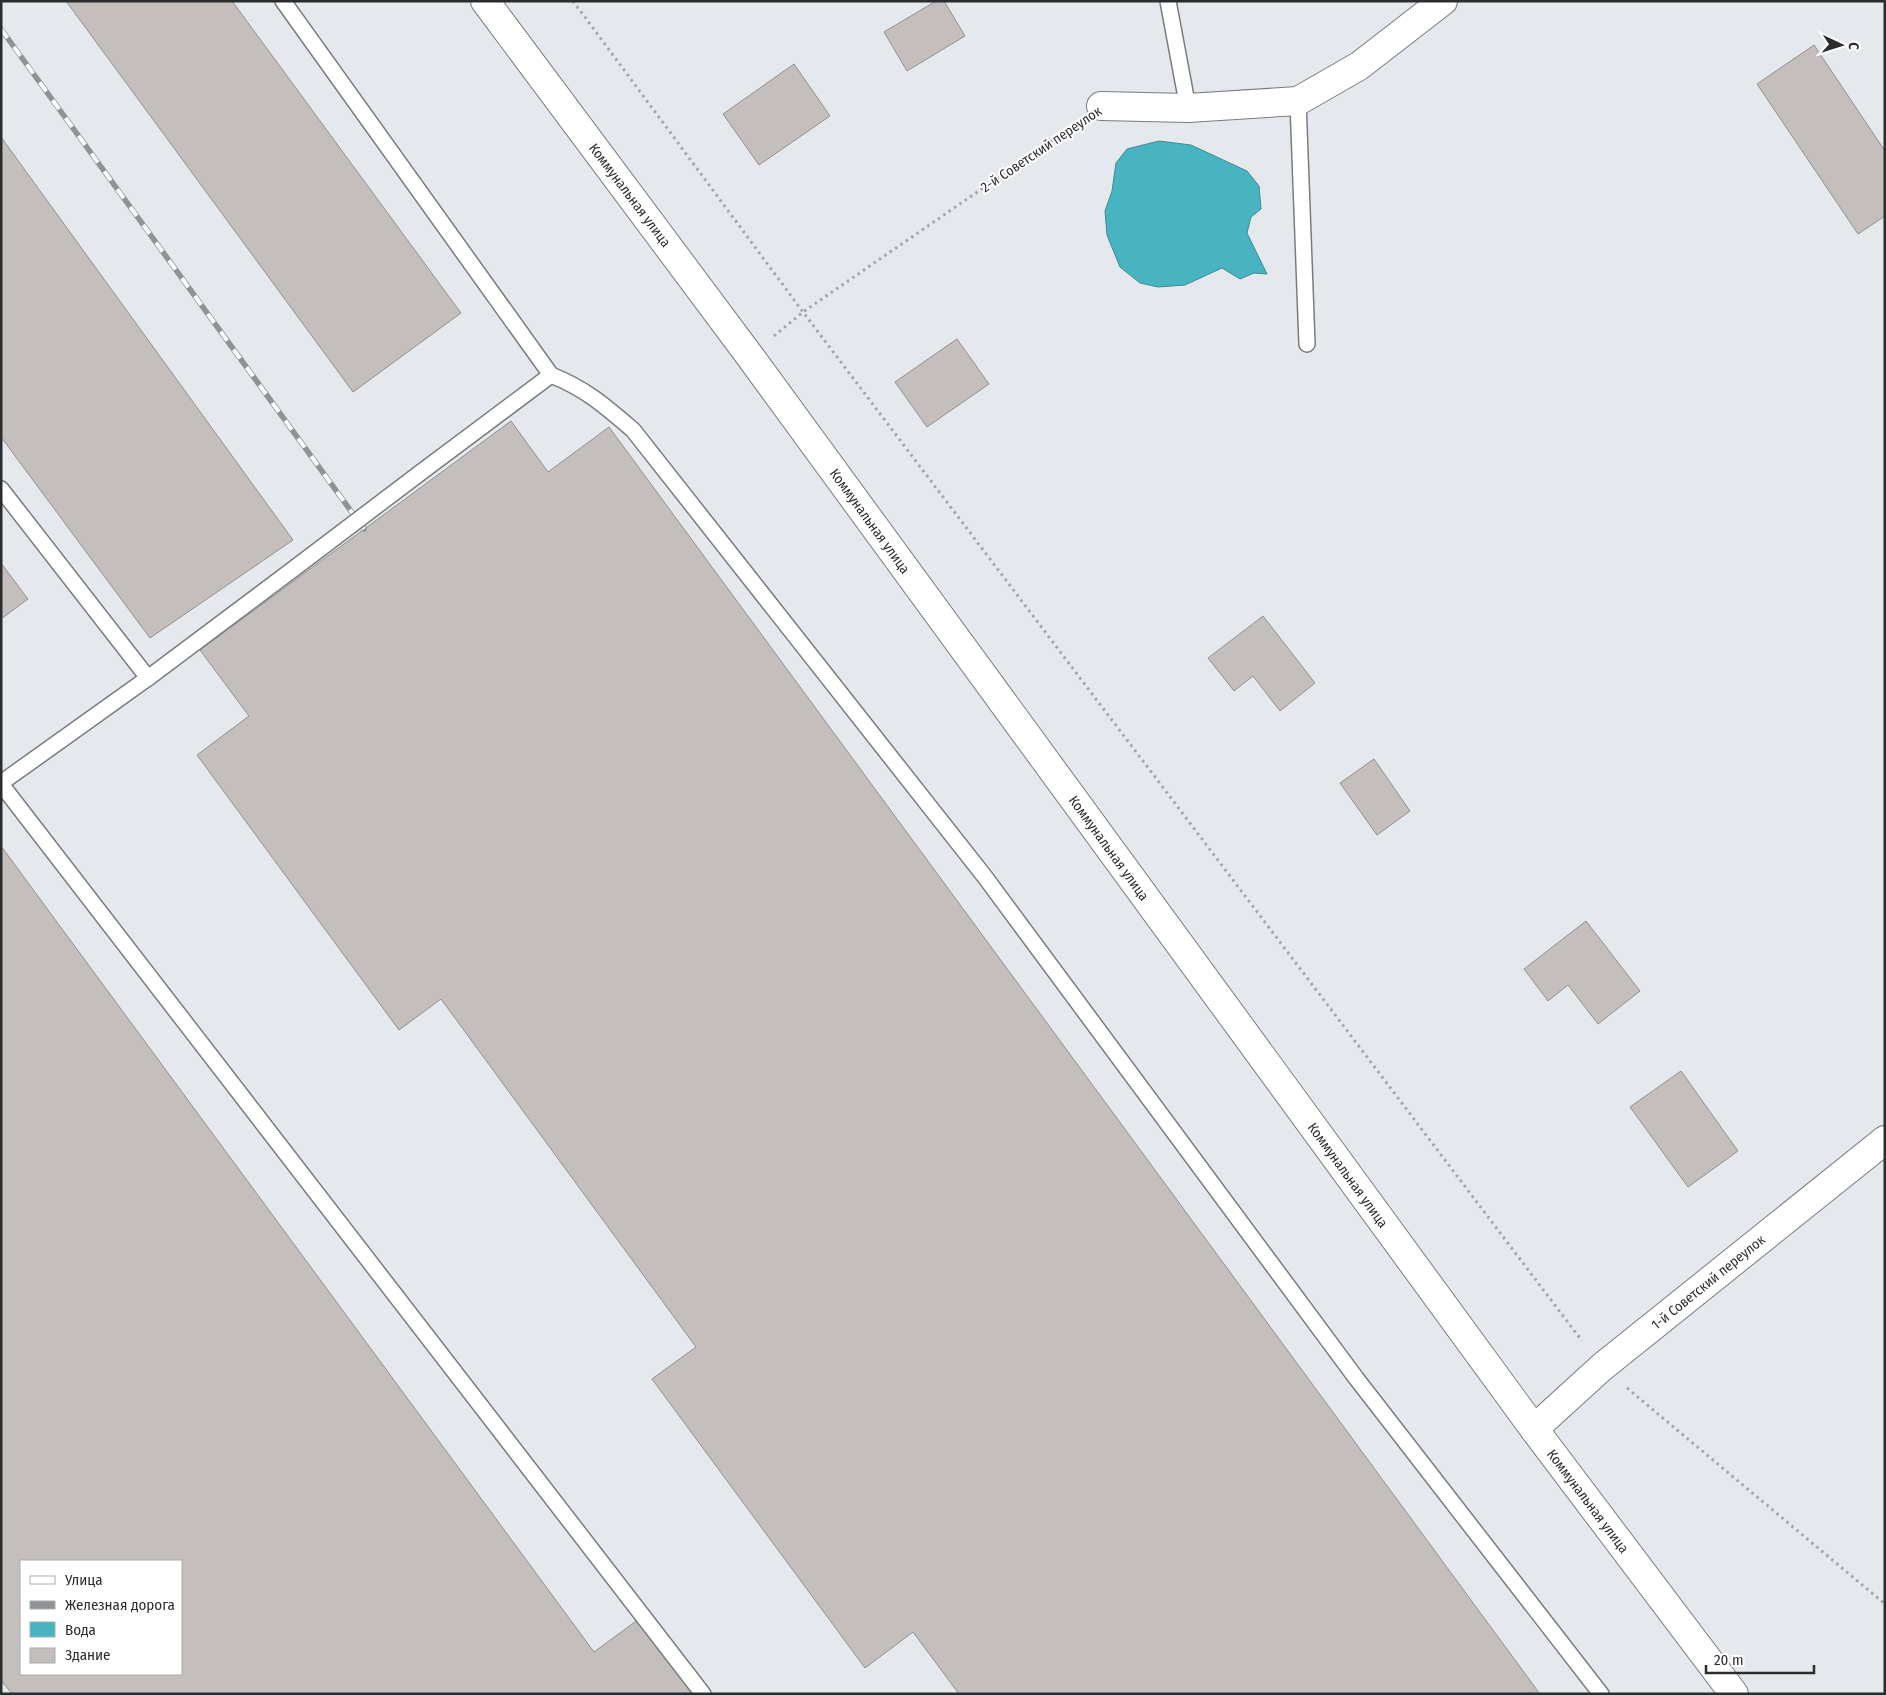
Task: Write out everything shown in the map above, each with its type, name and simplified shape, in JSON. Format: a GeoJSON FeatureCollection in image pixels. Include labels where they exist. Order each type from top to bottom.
{"type":"FeatureCollection","features":[{"type":"Feature","properties":{"kind":"street","name":"Коммунальная улица"},"geometry":{"type":"LineString","coordinates":[[485,1],[749,355],[1534,1429],[1734,1694]]}},
{"type":"Feature","properties":{"kind":"street","name":"2-й Советский переулок"},"geometry":{"type":"LineString","coordinates":[[1101,106],[1188,108],[1298,101],[1359,66],[1443,1]]}},
{"type":"Feature","properties":{"kind":"street","name":"1-й Советский переулок"},"geometry":{"type":"LineString","coordinates":[[1534,1429],[1602,1367],[1885,1140]]}},
{"type":"Feature","properties":{"kind":"lane"},"geometry":{"type":"LineString","coordinates":[[283,1],[551,375],[575,385],[599,401],[639,438],[986,877],[1356,1378],[1601,1694]]}},
{"type":"Feature","properties":{"kind":"lane"},"geometry":{"type":"LineString","coordinates":[[1168,1],[1188,108]]}},
{"type":"Feature","properties":{"kind":"lane"},"geometry":{"type":"LineString","coordinates":[[1298,101],[1307,344]]}},
{"type":"Feature","properties":{"kind":"lane"},"geometry":{"type":"LineString","coordinates":[[551,375],[148,678],[1,784],[703,1694]]}},
{"type":"Feature","properties":{"kind":"lane"},"geometry":{"type":"LineString","coordinates":[[1,489],[148,678]]}},
{"type":"Feature","properties":{"kind":"path"},"geometry":{"type":"LineString","coordinates":[[573,1],[803,312],[1602,1367],[1885,1604]]}},
{"type":"Feature","properties":{"kind":"path","name":"2-й Советский переулок"},"geometry":{"type":"LineString","coordinates":[[749,355],[803,312],[1101,106]]}},
{"type":"Feature","properties":{"kind":"water"},"geometry":{"type":"Polygon","coordinates":[[[1159,141],[1191,145],[1247,171],[1259,186],[1261,209],[1251,217],[1247,233],[1267,274],[1254,273],[1240,279],[1222,268],[1185,285],[1158,287],[1140,283],[1120,267],[1107,235],[1105,211],[1112,191],[1116,163],[1127,149],[1159,141]]]}},
{"type":"Feature","properties":{"kind":"building"},"geometry":{"type":"Polygon","coordinates":[[[66,1],[232,1],[461,313],[353,392],[66,1]]]}},
{"type":"Feature","properties":{"kind":"building"},"geometry":{"type":"Polygon","coordinates":[[[936,1],[944,1],[965,36],[907,71],[884,32],[936,1]]]}},
{"type":"Feature","properties":{"kind":"building"},"geometry":{"type":"Polygon","coordinates":[[[1814,45],[1885,151],[1885,216],[1858,234],[1757,84],[1814,45]]]}},
{"type":"Feature","properties":{"kind":"building"},"geometry":{"type":"Polygon","coordinates":[[[794,64],[830,116],[759,165],[723,114],[794,64]]]}},
{"type":"Feature","properties":{"kind":"building"},"geometry":{"type":"Polygon","coordinates":[[[1,137],[293,540],[150,638],[1,437],[1,137]]]}},
{"type":"Feature","properties":{"kind":"building"},"geometry":{"type":"Polygon","coordinates":[[[957,339],[989,384],[927,427],[895,382],[957,339]]]}},
{"type":"Feature","properties":{"kind":"building"},"geometry":{"type":"Polygon","coordinates":[[[511,421],[548,472],[609,427],[1540,1694],[959,1694],[913,1632],[865,1668],[652,1379],[696,1347],[441,999],[399,1030],[197,755],[249,716],[200,650],[511,421]]]}},
{"type":"Feature","properties":{"kind":"building"},"geometry":{"type":"Polygon","coordinates":[[[1,563],[28,599],[1,619],[1,563]]]}},
{"type":"Feature","properties":{"kind":"building"},"geometry":{"type":"Polygon","coordinates":[[[1263,616],[1315,683],[1280,711],[1253,676],[1234,691],[1208,658],[1263,616]]]}},
{"type":"Feature","properties":{"kind":"building"},"geometry":{"type":"Polygon","coordinates":[[[1374,759],[1410,811],[1377,835],[1340,783],[1374,759]]]}},
{"type":"Feature","properties":{"kind":"building"},"geometry":{"type":"Polygon","coordinates":[[[1,846],[594,1652],[643,1616],[700,1694],[12,1694],[1,1680],[1,846]]]}},
{"type":"Feature","properties":{"kind":"building"},"geometry":{"type":"Polygon","coordinates":[[[1586,921],[1640,991],[1598,1024],[1568,985],[1548,1001],[1524,969],[1586,921]]]}},
{"type":"Feature","properties":{"kind":"building"},"geometry":{"type":"Polygon","coordinates":[[[1681,1071],[1738,1151],[1688,1187],[1630,1107],[1681,1071]]]}},
{"type":"Feature","properties":{"kind":"railway"},"geometry":{"type":"LineString","coordinates":[[1,29],[364,529]]}}]}
